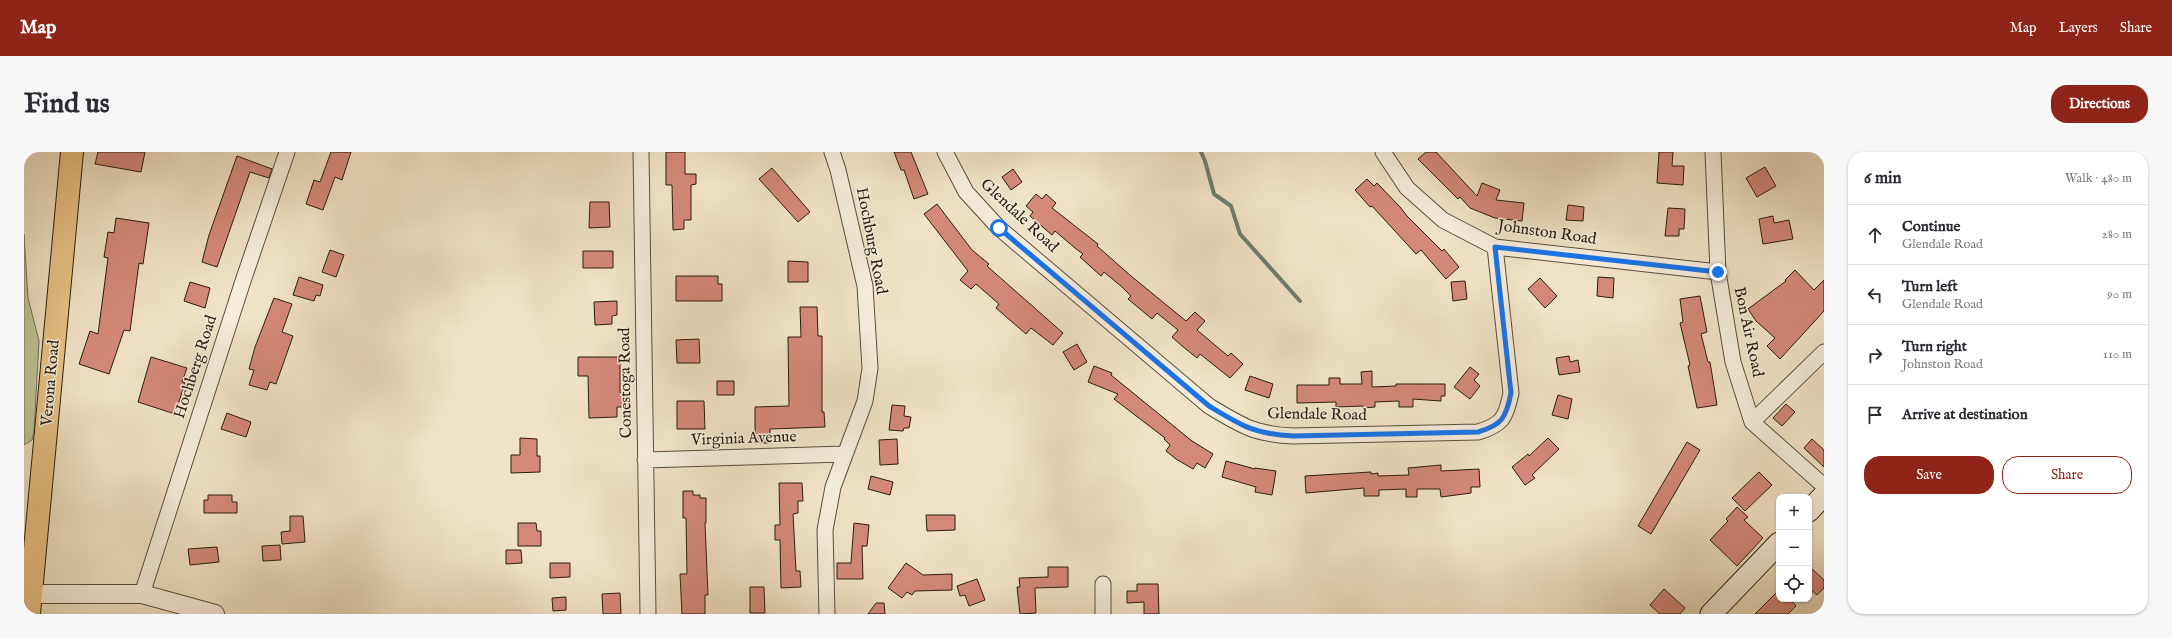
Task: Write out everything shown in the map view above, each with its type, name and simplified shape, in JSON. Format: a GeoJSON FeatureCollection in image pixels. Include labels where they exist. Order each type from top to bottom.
{"type":"FeatureCollection","features":[{"type":"Feature","properties":{"kind":"main road","name":"Verona Road"},"geometry":{"type":"LineString","coordinates":[[30,604],[72,152]]}},
{"type":"Feature","properties":{"kind":"main road"},"geometry":{"type":"LineString","coordinates":[[1812,508],[1824,495]]}},
{"type":"Feature","properties":{"kind":"main road"},"geometry":{"type":"LineString","coordinates":[[1711,614],[1776,546]]}},
{"type":"Feature","properties":{"kind":"street","name":"Hochberg Road"},"geometry":{"type":"LineString","coordinates":[[142,594],[243,280],[287,152]]}},
{"type":"Feature","properties":{"kind":"street","name":"Conestoga Road"},"geometry":{"type":"LineString","coordinates":[[641,152],[648,614]]}},
{"type":"Feature","properties":{"kind":"street","name":"Hochburg Road"},"geometry":{"type":"LineString","coordinates":[[832,152],[838,170],[865,286],[870,368],[865,402],[844,454]]}},
{"type":"Feature","properties":{"kind":"street","name":"Glendale Road"},"geometry":{"type":"LineString","coordinates":[[945,152],[966,192],[999,228],[1209,406],[1240,425],[1266,434],[1293,436],[1478,432],[1492,428],[1501,422],[1508,410],[1511,393],[1495,247]]}},
{"type":"Feature","properties":{"kind":"street","name":"Johnston Road"},"geometry":{"type":"LineString","coordinates":[[1383,152],[1407,188],[1443,220],[1495,247],[1718,272]]}},
{"type":"Feature","properties":{"kind":"street","name":"Bon Air Road"},"geometry":{"type":"LineString","coordinates":[[1712,152],[1718,272],[1734,362],[1752,422]]}},
{"type":"Feature","properties":{"kind":"street"},"geometry":{"type":"LineString","coordinates":[[1824,352],[1752,422],[1824,486]]}},
{"type":"Feature","properties":{"kind":"street"},"geometry":{"type":"LineString","coordinates":[[827,614],[824,530],[833,487],[844,454]]}},
{"type":"Feature","properties":{"kind":"street","name":"Virginia Avenue"},"geometry":{"type":"LineString","coordinates":[[645,460],[844,454]]}},
{"type":"Feature","properties":{"kind":"street"},"geometry":{"type":"LineString","coordinates":[[1103,584],[1103,614]]}},
{"type":"Feature","properties":{"kind":"street"},"geometry":{"type":"LineString","coordinates":[[30,604],[142,594],[215,614]]}},
{"type":"Feature","properties":{"kind":"green space"},"geometry":{"type":"Polygon","coordinates":[[[24,234],[28,298],[39,341],[34,431],[32,440],[24,445],[24,234]]]}},
{"type":"Feature","properties":{"kind":"building"},"geometry":{"type":"Polygon","coordinates":[[[98,152],[145,152],[141,172],[95,164],[98,152]]]}},
{"type":"Feature","properties":{"kind":"building"},"geometry":{"type":"Polygon","coordinates":[[[331,152],[351,152],[342,180],[335,177],[323,210],[306,204],[314,180],[320,182],[331,152]]]}},
{"type":"Feature","properties":{"kind":"building"},"geometry":{"type":"Polygon","coordinates":[[[666,152],[685,152],[685,174],[696,174],[696,184],[691,185],[691,220],[684,220],[684,229],[673,230],[672,185],[666,185],[666,152]]]}},
{"type":"Feature","properties":{"kind":"building"},"geometry":{"type":"Polygon","coordinates":[[[894,152],[911,152],[928,194],[914,199],[904,170],[901,170],[894,152]]]}},
{"type":"Feature","properties":{"kind":"building"},"geometry":{"type":"Polygon","coordinates":[[[1426,152],[1436,152],[1477,196],[1482,183],[1500,190],[1496,200],[1524,203],[1522,221],[1495,218],[1470,208],[1460,197],[1458,199],[1418,159],[1426,152]]]}},
{"type":"Feature","properties":{"kind":"building"},"geometry":{"type":"Polygon","coordinates":[[[1659,152],[1673,152],[1672,166],[1684,166],[1683,185],[1657,183],[1659,152]]]}},
{"type":"Feature","properties":{"kind":"building"},"geometry":{"type":"Polygon","coordinates":[[[237,156],[272,169],[269,178],[250,172],[217,267],[202,262],[209,235],[237,156]]]}},
{"type":"Feature","properties":{"kind":"building"},"geometry":{"type":"Polygon","coordinates":[[[1765,167],[1776,186],[1757,197],[1746,178],[1765,167]]]}},
{"type":"Feature","properties":{"kind":"building"},"geometry":{"type":"Polygon","coordinates":[[[772,168],[810,212],[798,222],[759,179],[772,168]]]}},
{"type":"Feature","properties":{"kind":"building"},"geometry":{"type":"Polygon","coordinates":[[[1013,169],[1022,182],[1011,190],[1002,177],[1013,169]]]}},
{"type":"Feature","properties":{"kind":"building"},"geometry":{"type":"Polygon","coordinates":[[[1367,179],[1374,186],[1377,183],[1442,251],[1444,249],[1459,267],[1446,279],[1421,250],[1416,254],[1372,206],[1370,207],[1355,190],[1367,179]]]}},
{"type":"Feature","properties":{"kind":"building"},"geometry":{"type":"Polygon","coordinates":[[[1036,194],[1042,199],[1046,194],[1056,203],[1052,208],[1098,244],[1097,246],[1131,276],[1186,321],[1195,312],[1205,321],[1197,330],[1228,356],[1231,353],[1243,364],[1230,378],[1200,354],[1197,358],[1182,346],[1172,337],[1178,330],[1157,313],[1152,319],[1128,299],[1131,296],[1122,287],[1104,272],[1101,276],[1080,257],[1083,254],[1055,231],[1052,235],[1030,216],[1033,212],[1026,206],[1036,194]]]}},
{"type":"Feature","properties":{"kind":"building"},"geometry":{"type":"Polygon","coordinates":[[[590,202],[609,202],[610,227],[589,228],[590,202]]]}},
{"type":"Feature","properties":{"kind":"building"},"geometry":{"type":"Polygon","coordinates":[[[937,204],[972,250],[989,264],[987,266],[1063,333],[1053,345],[1031,328],[1026,334],[996,308],[999,304],[976,284],[971,289],[960,280],[968,271],[924,214],[937,204]]]}},
{"type":"Feature","properties":{"kind":"building"},"geometry":{"type":"Polygon","coordinates":[[[1568,205],[1584,207],[1583,221],[1566,220],[1568,205]]]}},
{"type":"Feature","properties":{"kind":"building"},"geometry":{"type":"Polygon","coordinates":[[[1668,208],[1685,209],[1684,229],[1679,229],[1679,236],[1665,236],[1668,208]]]}},
{"type":"Feature","properties":{"kind":"building"},"geometry":{"type":"Polygon","coordinates":[[[1773,216],[1774,223],[1789,220],[1793,239],[1763,244],[1759,219],[1773,216]]]}},
{"type":"Feature","properties":{"kind":"building"},"geometry":{"type":"Polygon","coordinates":[[[116,218],[149,223],[143,264],[139,263],[130,331],[124,330],[109,374],[79,364],[90,331],[98,334],[108,258],[104,257],[108,232],[114,233],[116,218]]]}},
{"type":"Feature","properties":{"kind":"building"},"geometry":{"type":"Polygon","coordinates":[[[330,250],[344,255],[336,277],[322,272],[330,250]]]}},
{"type":"Feature","properties":{"kind":"building"},"geometry":{"type":"Polygon","coordinates":[[[583,251],[613,251],[613,268],[583,268],[583,251]]]}},
{"type":"Feature","properties":{"kind":"building"},"geometry":{"type":"Polygon","coordinates":[[[788,261],[808,262],[808,282],[788,282],[788,261]]]}},
{"type":"Feature","properties":{"kind":"building"},"geometry":{"type":"Polygon","coordinates":[[[1795,270],[1814,290],[1824,280],[1824,311],[1780,359],[1767,346],[1775,338],[1756,321],[1748,309],[1786,281],[1785,280],[1795,270]]]}},
{"type":"Feature","properties":{"kind":"building"},"geometry":{"type":"Polygon","coordinates":[[[676,276],[718,276],[718,284],[722,284],[722,301],[676,301],[676,276]]]}},
{"type":"Feature","properties":{"kind":"building"},"geometry":{"type":"Polygon","coordinates":[[[299,277],[323,285],[320,296],[316,295],[314,301],[293,295],[299,277]]]}},
{"type":"Feature","properties":{"kind":"building"},"geometry":{"type":"Polygon","coordinates":[[[1598,277],[1614,278],[1613,298],[1597,296],[1598,277]]]}},
{"type":"Feature","properties":{"kind":"building"},"geometry":{"type":"Polygon","coordinates":[[[1540,278],[1557,296],[1545,308],[1528,289],[1540,278]]]}},
{"type":"Feature","properties":{"kind":"building"},"geometry":{"type":"Polygon","coordinates":[[[1465,281],[1467,299],[1453,301],[1451,282],[1465,281]]]}},
{"type":"Feature","properties":{"kind":"building"},"geometry":{"type":"Polygon","coordinates":[[[190,282],[210,288],[205,308],[184,301],[190,282]]]}},
{"type":"Feature","properties":{"kind":"building"},"geometry":{"type":"Polygon","coordinates":[[[1700,296],[1707,332],[1701,334],[1708,362],[1710,362],[1717,405],[1697,408],[1688,366],[1690,365],[1680,323],[1683,322],[1680,299],[1700,296]]]}},
{"type":"Feature","properties":{"kind":"building"},"geometry":{"type":"Polygon","coordinates":[[[274,298],[292,304],[282,332],[293,336],[276,384],[270,382],[267,390],[249,385],[254,370],[249,369],[255,347],[274,298]]]}},
{"type":"Feature","properties":{"kind":"building"},"geometry":{"type":"Polygon","coordinates":[[[617,301],[617,315],[612,316],[612,324],[595,325],[594,302],[617,301]]]}},
{"type":"Feature","properties":{"kind":"building"},"geometry":{"type":"Polygon","coordinates":[[[800,307],[817,307],[818,336],[822,336],[822,412],[824,412],[825,427],[770,429],[770,443],[755,443],[755,407],[789,406],[788,337],[801,337],[800,307]]]}},
{"type":"Feature","properties":{"kind":"building"},"geometry":{"type":"Polygon","coordinates":[[[699,339],[700,363],[677,363],[676,340],[699,339]]]}},
{"type":"Feature","properties":{"kind":"building"},"geometry":{"type":"Polygon","coordinates":[[[1077,344],[1087,362],[1074,370],[1063,352],[1077,344]]]}},
{"type":"Feature","properties":{"kind":"building"},"geometry":{"type":"Polygon","coordinates":[[[1569,356],[1570,362],[1578,360],[1580,372],[1559,375],[1556,358],[1569,356]]]}},
{"type":"Feature","properties":{"kind":"building"},"geometry":{"type":"Polygon","coordinates":[[[151,357],[187,368],[182,382],[185,383],[175,414],[138,402],[151,357]]]}},
{"type":"Feature","properties":{"kind":"building"},"geometry":{"type":"Polygon","coordinates":[[[578,357],[620,357],[620,393],[624,392],[624,407],[617,407],[617,417],[589,418],[588,376],[578,376],[578,357]]]}},
{"type":"Feature","properties":{"kind":"building"},"geometry":{"type":"Polygon","coordinates":[[[1094,366],[1112,373],[1111,375],[1192,441],[1213,454],[1205,468],[1197,463],[1193,469],[1176,459],[1166,451],[1170,445],[1164,439],[1165,438],[1114,399],[1118,394],[1088,382],[1094,366]]]}},
{"type":"Feature","properties":{"kind":"building"},"geometry":{"type":"Polygon","coordinates":[[[1470,367],[1479,374],[1474,380],[1480,386],[1470,399],[1454,387],[1470,367]]]}},
{"type":"Feature","properties":{"kind":"building"},"geometry":{"type":"Polygon","coordinates":[[[1372,371],[1372,387],[1396,386],[1396,384],[1445,384],[1445,396],[1441,396],[1441,401],[1413,399],[1413,407],[1399,407],[1399,401],[1375,402],[1375,407],[1363,408],[1363,406],[1336,407],[1336,402],[1297,403],[1297,385],[1329,385],[1329,378],[1340,378],[1340,384],[1362,384],[1361,372],[1372,371]]]}},
{"type":"Feature","properties":{"kind":"building"},"geometry":{"type":"Polygon","coordinates":[[[1250,376],[1273,384],[1269,398],[1245,390],[1250,376]]]}},
{"type":"Feature","properties":{"kind":"building"},"geometry":{"type":"Polygon","coordinates":[[[717,381],[734,381],[734,395],[717,395],[717,381]]]}},
{"type":"Feature","properties":{"kind":"building"},"geometry":{"type":"Polygon","coordinates":[[[1558,395],[1572,399],[1568,419],[1552,415],[1558,395]]]}},
{"type":"Feature","properties":{"kind":"building"},"geometry":{"type":"Polygon","coordinates":[[[677,401],[704,401],[705,429],[677,429],[677,401]]]}},
{"type":"Feature","properties":{"kind":"building"},"geometry":{"type":"Polygon","coordinates":[[[1786,404],[1795,412],[1782,426],[1773,418],[1786,404]]]}},
{"type":"Feature","properties":{"kind":"building"},"geometry":{"type":"Polygon","coordinates":[[[892,405],[905,406],[904,416],[911,417],[909,428],[904,428],[903,431],[889,430],[892,405]]]}},
{"type":"Feature","properties":{"kind":"building"},"geometry":{"type":"Polygon","coordinates":[[[227,413],[251,422],[246,437],[221,429],[227,413]]]}},
{"type":"Feature","properties":{"kind":"building"},"geometry":{"type":"Polygon","coordinates":[[[520,438],[537,439],[537,456],[540,456],[540,472],[511,473],[511,455],[520,455],[520,438]]]}},
{"type":"Feature","properties":{"kind":"building"},"geometry":{"type":"Polygon","coordinates":[[[1548,438],[1559,449],[1532,475],[1535,478],[1525,485],[1512,467],[1528,454],[1529,456],[1548,438]]]}},
{"type":"Feature","properties":{"kind":"building"},"geometry":{"type":"Polygon","coordinates":[[[897,439],[898,464],[880,465],[879,440],[897,439]]]}},
{"type":"Feature","properties":{"kind":"building"},"geometry":{"type":"Polygon","coordinates":[[[1812,439],[1824,450],[1824,467],[1804,448],[1812,439]]]}},
{"type":"Feature","properties":{"kind":"building"},"geometry":{"type":"Polygon","coordinates":[[[1687,442],[1700,450],[1651,534],[1638,526],[1687,442]]]}},
{"type":"Feature","properties":{"kind":"building"},"geometry":{"type":"Polygon","coordinates":[[[1226,461],[1255,469],[1276,471],[1272,495],[1255,492],[1256,487],[1222,477],[1226,461]]]}},
{"type":"Feature","properties":{"kind":"building"},"geometry":{"type":"Polygon","coordinates":[[[1441,465],[1441,471],[1479,469],[1480,487],[1471,487],[1471,493],[1441,497],[1440,489],[1417,489],[1417,497],[1406,497],[1406,489],[1379,490],[1379,496],[1364,496],[1364,488],[1306,493],[1305,476],[1371,472],[1371,474],[1378,473],[1378,476],[1409,475],[1408,468],[1441,465]]]}},
{"type":"Feature","properties":{"kind":"building"},"geometry":{"type":"Polygon","coordinates":[[[1759,472],[1772,485],[1745,511],[1732,498],[1759,472]]]}},
{"type":"Feature","properties":{"kind":"building"},"geometry":{"type":"Polygon","coordinates":[[[871,476],[893,482],[890,495],[868,489],[871,476]]]}},
{"type":"Feature","properties":{"kind":"building"},"geometry":{"type":"Polygon","coordinates":[[[779,483],[802,483],[803,501],[798,501],[798,513],[793,514],[796,571],[800,571],[801,587],[781,588],[780,540],[775,540],[775,525],[780,525],[779,483]]]}},
{"type":"Feature","properties":{"kind":"building"},"geometry":{"type":"Polygon","coordinates":[[[683,491],[693,491],[693,495],[700,495],[700,498],[706,498],[705,523],[708,595],[705,595],[705,614],[682,614],[680,574],[687,574],[686,518],[683,518],[683,491]]]}},
{"type":"Feature","properties":{"kind":"building"},"geometry":{"type":"Polygon","coordinates":[[[208,495],[232,495],[232,502],[237,502],[237,513],[204,513],[204,500],[208,500],[208,495]]]}},
{"type":"Feature","properties":{"kind":"building"},"geometry":{"type":"Polygon","coordinates":[[[1737,507],[1748,517],[1744,520],[1763,538],[1737,566],[1710,540],[1728,521],[1726,519],[1737,507]]]}},
{"type":"Feature","properties":{"kind":"building"},"geometry":{"type":"Polygon","coordinates":[[[926,515],[955,515],[955,530],[927,531],[926,515]]]}},
{"type":"Feature","properties":{"kind":"building"},"geometry":{"type":"Polygon","coordinates":[[[290,516],[303,516],[305,542],[282,544],[281,532],[290,531],[290,516]]]}},
{"type":"Feature","properties":{"kind":"building"},"geometry":{"type":"Polygon","coordinates":[[[518,523],[536,523],[537,531],[541,531],[541,546],[518,546],[518,523]]]}},
{"type":"Feature","properties":{"kind":"building"},"geometry":{"type":"Polygon","coordinates":[[[854,523],[869,525],[867,546],[862,546],[863,579],[837,579],[837,563],[851,563],[854,523]]]}},
{"type":"Feature","properties":{"kind":"building"},"geometry":{"type":"Polygon","coordinates":[[[280,545],[281,560],[263,561],[262,546],[280,545]]]}},
{"type":"Feature","properties":{"kind":"building"},"geometry":{"type":"Polygon","coordinates":[[[217,547],[219,562],[190,565],[188,549],[217,547]]]}},
{"type":"Feature","properties":{"kind":"building"},"geometry":{"type":"Polygon","coordinates":[[[506,550],[521,550],[522,563],[506,564],[506,550]]]}},
{"type":"Feature","properties":{"kind":"building"},"geometry":{"type":"Polygon","coordinates":[[[550,563],[570,563],[570,577],[550,578],[550,563]]]}},
{"type":"Feature","properties":{"kind":"building"},"geometry":{"type":"Polygon","coordinates":[[[906,563],[923,575],[952,574],[952,590],[915,591],[912,595],[907,592],[902,598],[888,588],[906,563]]]}},
{"type":"Feature","properties":{"kind":"building"},"geometry":{"type":"Polygon","coordinates":[[[1048,567],[1068,567],[1068,587],[1035,588],[1036,613],[1020,614],[1017,587],[1020,587],[1019,578],[1048,577],[1048,567]]]}},
{"type":"Feature","properties":{"kind":"building"},"geometry":{"type":"Polygon","coordinates":[[[1812,569],[1824,580],[1824,588],[1817,595],[1812,591],[1812,569]]]}},
{"type":"Feature","properties":{"kind":"building"},"geometry":{"type":"Polygon","coordinates":[[[977,579],[985,600],[969,606],[965,595],[960,596],[957,586],[977,579]]]}},
{"type":"Feature","properties":{"kind":"building"},"geometry":{"type":"Polygon","coordinates":[[[1137,584],[1158,584],[1159,614],[1144,614],[1144,602],[1127,603],[1127,591],[1137,591],[1137,584]]]}},
{"type":"Feature","properties":{"kind":"building"},"geometry":{"type":"Polygon","coordinates":[[[750,587],[764,587],[765,613],[750,613],[750,587]]]}},
{"type":"Feature","properties":{"kind":"building"},"geometry":{"type":"Polygon","coordinates":[[[1664,589],[1685,608],[1680,614],[1660,614],[1650,605],[1664,589]]]}},
{"type":"Feature","properties":{"kind":"building"},"geometry":{"type":"Polygon","coordinates":[[[620,593],[621,614],[603,614],[602,594],[620,593]]]}},
{"type":"Feature","properties":{"kind":"building"},"geometry":{"type":"Polygon","coordinates":[[[1776,593],[1776,602],[1793,602],[1796,606],[1788,614],[1755,614],[1776,593]]]}},
{"type":"Feature","properties":{"kind":"building"},"geometry":{"type":"Polygon","coordinates":[[[566,597],[566,610],[553,611],[552,598],[566,597]]]}},
{"type":"Feature","properties":{"kind":"building"},"geometry":{"type":"Polygon","coordinates":[[[876,603],[884,603],[885,614],[868,614],[876,603]]]}},
{"type":"Feature","properties":{"kind":"waterway"},"geometry":{"type":"LineString","coordinates":[[1201,152],[1214,194],[1231,206],[1240,234],[1300,301]]}},
{"type":"Feature","properties":{"kind":"route"},"geometry":{"type":"LineString","coordinates":[[999,228],[1209,406],[1240,425],[1266,434],[1293,436],[1478,432],[1492,428],[1501,422],[1508,410],[1511,393],[1495,247],[1718,272]]}}]}
